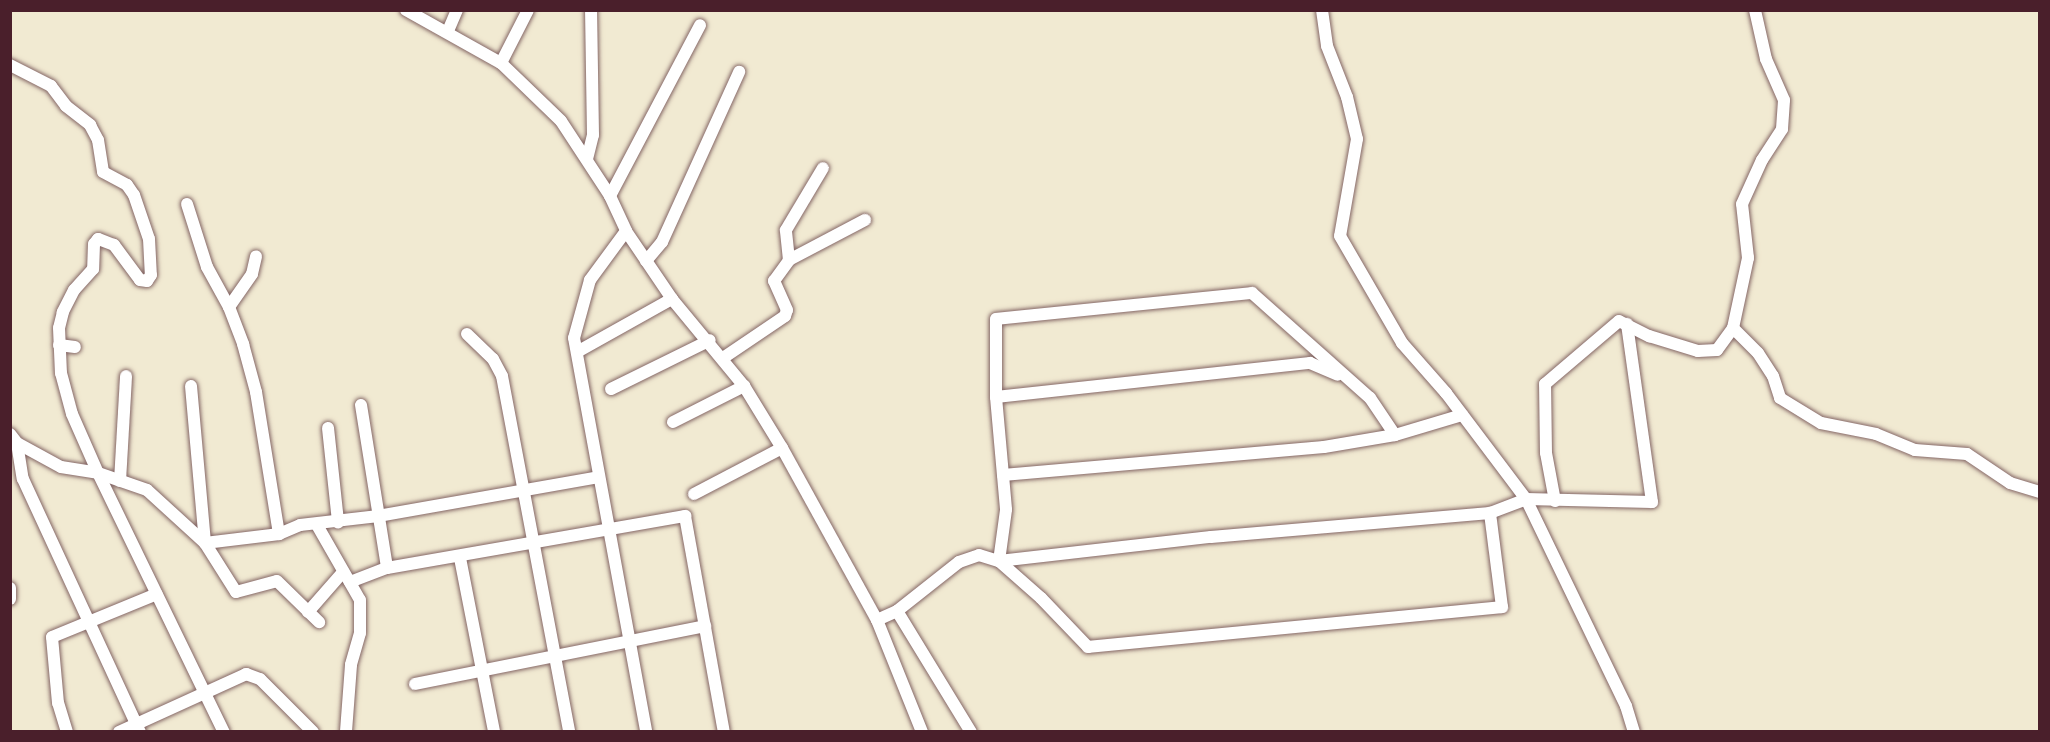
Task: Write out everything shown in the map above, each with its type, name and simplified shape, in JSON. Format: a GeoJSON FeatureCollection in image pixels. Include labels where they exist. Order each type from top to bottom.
{"type":"FeatureCollection","features":[{"type":"Feature","properties":{"kind":"street"},"geometry":{"type":"LineString","coordinates":[[406,10],[448,31],[501,63],[561,121],[610,196],[626,231],[646,261],[672,299],[710,340],[744,386],[782,448],[876,620],[922,732]]}},
{"type":"Feature","properties":{"kind":"street"},"geometry":{"type":"LineString","coordinates":[[448,31],[457,10]]}},
{"type":"Feature","properties":{"kind":"street"},"geometry":{"type":"LineString","coordinates":[[501,63],[528,10]]}},
{"type":"Feature","properties":{"kind":"street"},"geometry":{"type":"LineString","coordinates":[[587,159],[593,135],[591,10]]}},
{"type":"Feature","properties":{"kind":"street"},"geometry":{"type":"LineString","coordinates":[[1322,10],[1327,46],[1347,97],[1357,139],[1340,236],[1402,343],[1462,415],[1526,499],[1626,706],[1634,732]]}},
{"type":"Feature","properties":{"kind":"street"},"geometry":{"type":"LineString","coordinates":[[1555,501],[1546,453],[1545,384],[1619,321],[1649,336],[1698,351],[1717,350],[1733,328],[1748,258],[1742,204],[1762,160],[1782,129],[1784,100],[1766,59],[1755,10]]}},
{"type":"Feature","properties":{"kind":"street"},"geometry":{"type":"LineString","coordinates":[[610,196],[700,25]]}},
{"type":"Feature","properties":{"kind":"street"},"geometry":{"type":"LineString","coordinates":[[10,65],[51,86],[66,106],[90,125],[98,140],[103,172],[127,185],[134,195],[149,239],[152,276],[147,281],[140,280],[114,245],[104,239],[94,244],[93,269],[74,290],[63,312],[59,345],[60,373],[72,414],[98,473],[224,732]]}},
{"type":"Feature","properties":{"kind":"street"},"geometry":{"type":"LineString","coordinates":[[646,261],[662,242],[739,72]]}},
{"type":"Feature","properties":{"kind":"street"},"geometry":{"type":"LineString","coordinates":[[789,260],[786,230],[824,168]]}},
{"type":"Feature","properties":{"kind":"street"},"geometry":{"type":"LineString","coordinates":[[187,204],[207,267],[229,307],[256,392],[267,482],[279,534]]}},
{"type":"Feature","properties":{"kind":"street"},"geometry":{"type":"LineString","coordinates":[[723,358],[785,316],[787,310],[774,281],[789,260],[865,220]]}},
{"type":"Feature","properties":{"kind":"street"},"geometry":{"type":"LineString","coordinates":[[626,231],[590,280],[574,338],[631,640],[645,732]]}},
{"type":"Feature","properties":{"kind":"street"},"geometry":{"type":"LineString","coordinates":[[229,307],[252,274],[256,255]]}},
{"type":"Feature","properties":{"kind":"street"},"geometry":{"type":"LineString","coordinates":[[999,561],[1006,510],[996,397],[996,319],[1252,293],[1370,398],[1395,435]]}},
{"type":"Feature","properties":{"kind":"street"},"geometry":{"type":"LineString","coordinates":[[577,352],[672,299]]}},
{"type":"Feature","properties":{"kind":"street"},"geometry":{"type":"LineString","coordinates":[[999,561],[1210,537],[1490,513],[1526,499],[1652,502],[1627,324]]}},
{"type":"Feature","properties":{"kind":"street"},"geometry":{"type":"LineString","coordinates":[[1733,328],[1758,353],[1773,376],[1780,398],[1821,423],[1876,434],[1915,450],[1967,454],[2010,483],[2040,492]]}},
{"type":"Feature","properties":{"kind":"street"},"geometry":{"type":"LineString","coordinates":[[467,334],[493,359],[502,376],[569,732]]}},
{"type":"Feature","properties":{"kind":"street"},"geometry":{"type":"LineString","coordinates":[[611,389],[710,340]]}},
{"type":"Feature","properties":{"kind":"street"},"geometry":{"type":"LineString","coordinates":[[59,345],[75,348]]}},
{"type":"Feature","properties":{"kind":"street"},"geometry":{"type":"LineString","coordinates":[[996,397],[1310,363],[1348,378]]}},
{"type":"Feature","properties":{"kind":"street"},"geometry":{"type":"LineString","coordinates":[[120,481],[126,376]]}},
{"type":"Feature","properties":{"kind":"street"},"geometry":{"type":"LineString","coordinates":[[191,386],[206,543]]}},
{"type":"Feature","properties":{"kind":"street"},"geometry":{"type":"LineString","coordinates":[[673,422],[744,386]]}},
{"type":"Feature","properties":{"kind":"street"},"geometry":{"type":"LineString","coordinates":[[361,405],[387,568]]}},
{"type":"Feature","properties":{"kind":"street"},"geometry":{"type":"LineString","coordinates":[[1003,475],[1324,447],[1395,435],[1462,415]]}},
{"type":"Feature","properties":{"kind":"street"},"geometry":{"type":"LineString","coordinates":[[328,428],[338,522]]}},
{"type":"Feature","properties":{"kind":"street"},"geometry":{"type":"LineString","coordinates":[[14,439],[61,467],[98,473],[147,490],[206,543],[236,592],[277,581],[319,622]]}},
{"type":"Feature","properties":{"kind":"street"},"geometry":{"type":"LineString","coordinates":[[14,439],[23,479],[138,727]]}},
{"type":"Feature","properties":{"kind":"street"},"geometry":{"type":"LineString","coordinates":[[694,494],[782,448]]}},
{"type":"Feature","properties":{"kind":"street"},"geometry":{"type":"LineString","coordinates":[[206,543],[279,534],[300,525],[317,525],[378,516],[599,477]]}},
{"type":"Feature","properties":{"kind":"street"},"geometry":{"type":"LineString","coordinates":[[876,620],[897,611],[959,562],[980,555],[999,561],[1041,598],[1088,647],[1502,608],[1490,513]]}},
{"type":"Feature","properties":{"kind":"street"},"geometry":{"type":"LineString","coordinates":[[308,612],[346,577],[685,516],[724,732]]}},
{"type":"Feature","properties":{"kind":"street"},"geometry":{"type":"LineString","coordinates":[[317,525],[360,600],[360,633],[351,665],[346,732]]}},
{"type":"Feature","properties":{"kind":"street"},"geometry":{"type":"LineString","coordinates":[[460,558],[494,732]]}},
{"type":"Feature","properties":{"kind":"street"},"geometry":{"type":"LineString","coordinates":[[10,588],[10,599]]}},
{"type":"Feature","properties":{"kind":"street"},"geometry":{"type":"LineString","coordinates":[[67,732],[58,703],[52,637],[157,594]]}},
{"type":"Feature","properties":{"kind":"street"},"geometry":{"type":"LineString","coordinates":[[897,611],[971,732]]}},
{"type":"Feature","properties":{"kind":"street"},"geometry":{"type":"LineString","coordinates":[[415,684],[705,626]]}},
{"type":"Feature","properties":{"kind":"street"},"geometry":{"type":"LineString","coordinates":[[119,732],[138,727],[246,674],[260,679],[313,732]]}}]}
